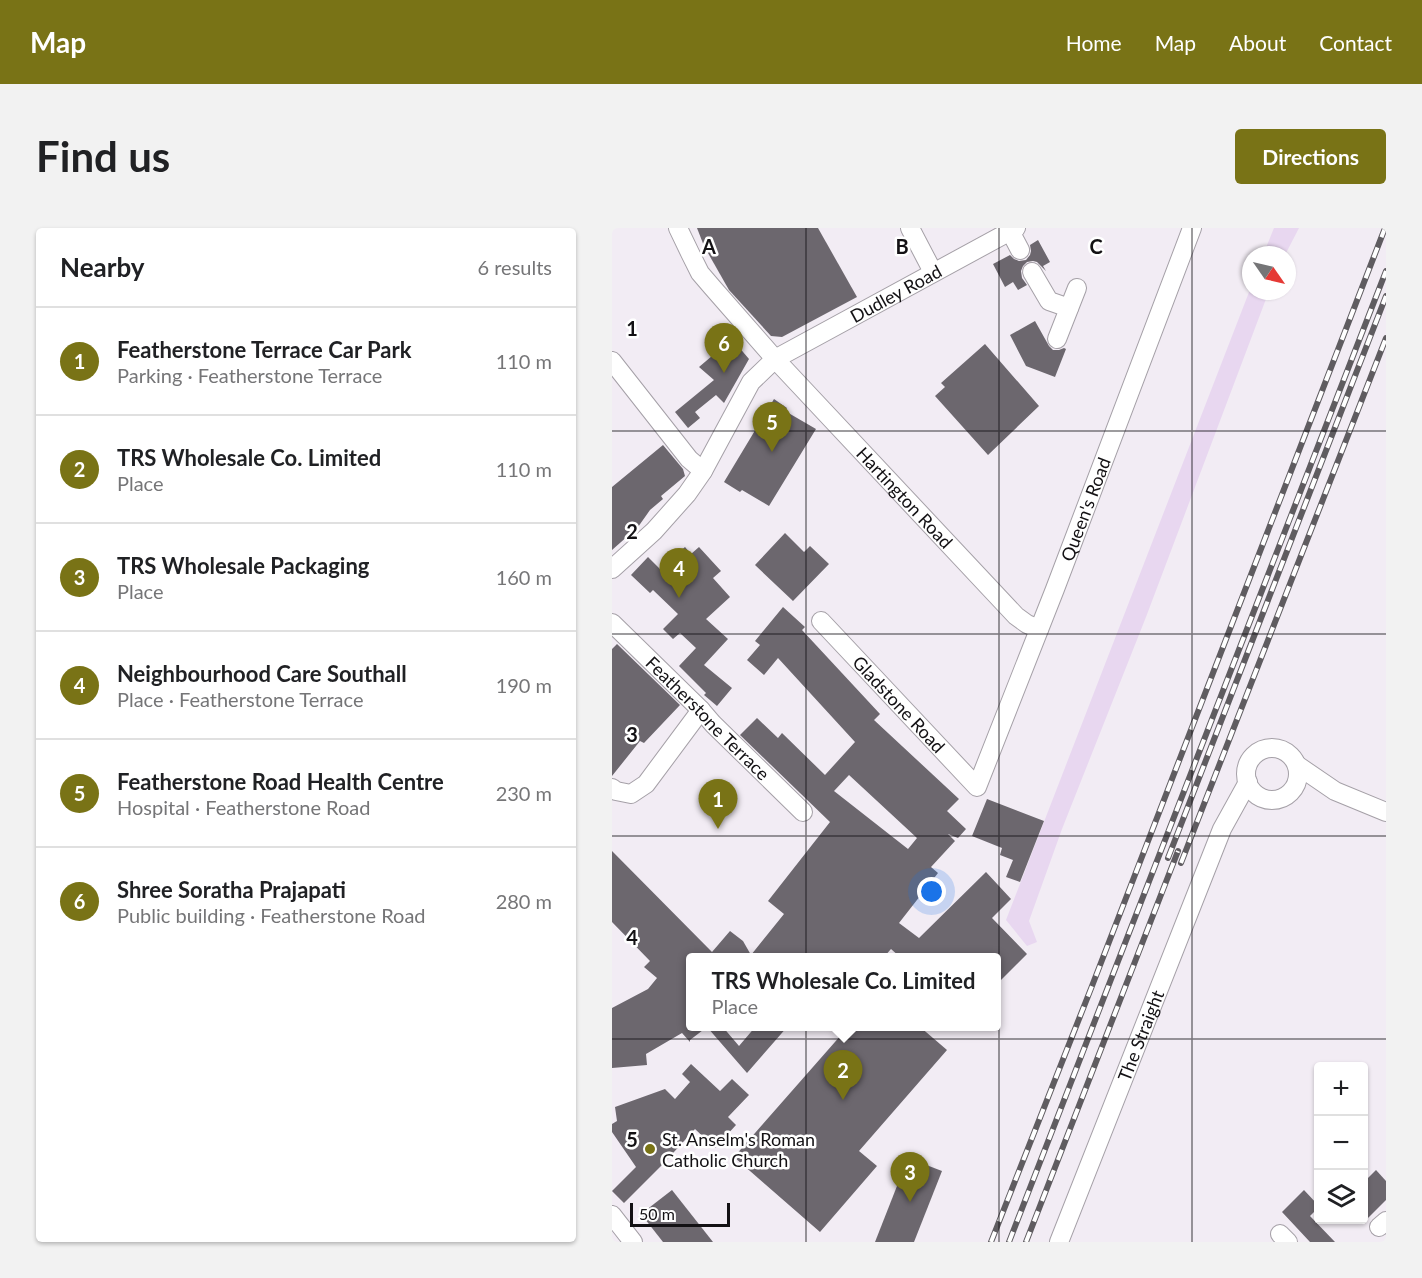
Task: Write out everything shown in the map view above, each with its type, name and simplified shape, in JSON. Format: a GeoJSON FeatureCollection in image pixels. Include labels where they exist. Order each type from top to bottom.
{"type":"FeatureCollection","features":[{"type":"Feature","properties":{"kind":"street","name":"Hartington Road"},"geometry":{"type":"LineString","coordinates":[[678,228],[700,273],[775,359],[1016,616],[1039,629]]}},
{"type":"Feature","properties":{"kind":"street"},"geometry":{"type":"LineString","coordinates":[[910,228],[933,272]]}},
{"type":"Feature","properties":{"kind":"street","name":"Queen's Road"},"geometry":{"type":"LineString","coordinates":[[977,787],[1192,228]]}},
{"type":"Feature","properties":{"kind":"street","name":"Dudley Road"},"geometry":{"type":"LineString","coordinates":[[612,569],[654,531],[687,495],[751,382],[775,359],[1013,230]]}},
{"type":"Feature","properties":{"kind":"street"},"geometry":{"type":"LineString","coordinates":[[1013,230],[1020,250]]}},
{"type":"Feature","properties":{"kind":"street"},"geometry":{"type":"LineString","coordinates":[[1032,272],[1049,301],[1069,308]]}},
{"type":"Feature","properties":{"kind":"street"},"geometry":{"type":"LineString","coordinates":[[1057,339],[1077,288]]}},
{"type":"Feature","properties":{"kind":"street"},"geometry":{"type":"LineString","coordinates":[[612,361],[689,459],[702,471]]}},
{"type":"Feature","properties":{"kind":"street","name":"Gladstone Road"},"geometry":{"type":"LineString","coordinates":[[821,621],[977,787]]}},
{"type":"Feature","properties":{"kind":"street","name":"Featherstone Terrace"},"geometry":{"type":"LineString","coordinates":[[612,623],[802,812]]}},
{"type":"Feature","properties":{"kind":"street"},"geometry":{"type":"LineString","coordinates":[[612,788],[632,794],[646,784],[701,710]]}},
{"type":"Feature","properties":{"kind":"street"},"geometry":{"type":"LineString","coordinates":[[1278,748],[1293,757],[1297,765],[1297,782],[1286,796],[1279,799],[1263,798],[1248,782],[1248,766],[1255,754],[1262,750],[1278,748]]}},
{"type":"Feature","properties":{"kind":"street"},"geometry":{"type":"LineString","coordinates":[[1297,765],[1335,791],[1386,812]]}},
{"type":"Feature","properties":{"kind":"street","name":"The Straight"},"geometry":{"type":"LineString","coordinates":[[1059,1242],[1222,829],[1248,782]]}},
{"type":"Feature","properties":{"kind":"street"},"geometry":{"type":"LineString","coordinates":[[1292,790],[1311,788],[1335,791]]}},
{"type":"Feature","properties":{"kind":"street","name":"The Straight"},"geometry":{"type":"LineString","coordinates":[[1222,829],[1244,810],[1263,798]]}},
{"type":"Feature","properties":{"kind":"street"},"geometry":{"type":"LineString","coordinates":[[613,1219],[633,1242]]}},
{"type":"Feature","properties":{"kind":"shaded area"},"geometry":{"type":"Polygon","coordinates":[[[1274,228],[1299,228],[1290,246],[1267,246],[1274,228]]]}},
{"type":"Feature","properties":{"kind":"shaded area"},"geometry":{"type":"Polygon","coordinates":[[[1246,300],[1266,300],[1146,617],[1062,829],[1029,921],[1037,942],[1027,946],[1006,920],[1246,300]]]}},
{"type":"Feature","properties":{"kind":"building"},"geometry":{"type":"Polygon","coordinates":[[[697,228],[818,228],[857,297],[782,337],[771,336],[729,290],[704,246],[697,228]]]}},
{"type":"Feature","properties":{"kind":"building"},"geometry":{"type":"Polygon","coordinates":[[[1038,240],[1050,262],[1043,266],[1046,271],[1037,262],[1027,262],[1021,271],[1022,278],[1027,285],[1018,290],[1013,282],[1005,287],[993,264],[1010,255],[1019,261],[1026,260],[1030,255],[1030,245],[1038,240]]]}},
{"type":"Feature","properties":{"kind":"building"},"geometry":{"type":"Polygon","coordinates":[[[1035,321],[1053,350],[1066,349],[1055,377],[1026,366],[1010,335],[1035,321]]]}},
{"type":"Feature","properties":{"kind":"building"},"geometry":{"type":"Polygon","coordinates":[[[732,339],[749,359],[724,403],[716,395],[695,412],[700,418],[688,428],[675,412],[714,380],[699,367],[732,339]]]}},
{"type":"Feature","properties":{"kind":"building"},"geometry":{"type":"Polygon","coordinates":[[[985,344],[1039,406],[988,455],[935,396],[945,387],[941,383],[985,344]]]}},
{"type":"Feature","properties":{"kind":"building"},"geometry":{"type":"Polygon","coordinates":[[[774,399],[787,408],[785,411],[816,429],[769,506],[724,482],[774,399]]]}},
{"type":"Feature","properties":{"kind":"building"},"geometry":{"type":"Polygon","coordinates":[[[663,445],[683,469],[685,476],[661,496],[663,499],[650,510],[638,527],[612,550],[612,487],[663,445]]]}},
{"type":"Feature","properties":{"kind":"building"},"geometry":{"type":"Polygon","coordinates":[[[785,533],[804,552],[810,546],[829,564],[793,601],[755,565],[785,533]]]}},
{"type":"Feature","properties":{"kind":"building"},"geometry":{"type":"Polygon","coordinates":[[[685,547],[691,554],[699,547],[721,571],[713,578],[730,597],[706,619],[728,639],[704,665],[732,688],[717,706],[704,695],[706,693],[679,666],[696,648],[680,633],[673,639],[663,629],[678,614],[653,590],[650,593],[631,575],[648,557],[660,569],[685,547]]]}},
{"type":"Feature","properties":{"kind":"building"},"geometry":{"type":"Polygon","coordinates":[[[783,607],[805,627],[802,630],[880,714],[874,720],[959,799],[947,811],[966,829],[958,838],[948,834],[955,841],[931,867],[938,873],[899,923],[919,938],[986,872],[1011,899],[992,918],[1027,954],[1001,980],[1001,953],[896,953],[891,949],[888,953],[753,953],[784,914],[768,901],[830,822],[740,735],[757,718],[778,738],[782,733],[825,775],[855,742],[778,658],[764,675],[747,660],[760,645],[755,641],[783,607]],[[849,775],[834,791],[908,849],[917,838],[849,775]]]}},
{"type":"Feature","properties":{"kind":"building"},"geometry":{"type":"Polygon","coordinates":[[[617,644],[680,705],[644,743],[640,741],[612,776],[612,649],[617,644]]]}},
{"type":"Feature","properties":{"kind":"building"},"geometry":{"type":"Polygon","coordinates":[[[987,799],[1044,821],[1020,882],[1006,877],[1013,860],[1000,855],[1002,848],[972,836],[987,799]]]}},
{"type":"Feature","properties":{"kind":"building"},"geometry":{"type":"Polygon","coordinates":[[[612,851],[712,952],[730,931],[743,941],[750,953],[686,953],[686,1031],[702,1031],[690,1042],[682,1033],[646,1054],[647,1065],[612,1068],[612,1008],[648,989],[657,978],[644,967],[650,961],[612,922],[612,851]]]}},
{"type":"Feature","properties":{"kind":"building"},"geometry":{"type":"Polygon","coordinates":[[[710,1031],[726,1031],[739,1046],[752,1031],[784,1031],[747,1073],[710,1031]]]}},
{"type":"Feature","properties":{"kind":"building"},"geometry":{"type":"Polygon","coordinates":[[[845,1031],[925,1031],[947,1050],[859,1151],[877,1166],[820,1232],[734,1157],[845,1031]]]}},
{"type":"Feature","properties":{"kind":"building"},"geometry":{"type":"Polygon","coordinates":[[[691,1064],[720,1091],[732,1079],[749,1095],[728,1117],[736,1125],[715,1148],[695,1129],[624,1203],[612,1191],[636,1167],[612,1132],[612,1124],[617,1121],[615,1107],[665,1089],[675,1099],[690,1082],[682,1074],[691,1064]]]}},
{"type":"Feature","properties":{"kind":"building"},"geometry":{"type":"Polygon","coordinates":[[[908,1158],[942,1171],[914,1242],[875,1242],[908,1158]]]}},
{"type":"Feature","properties":{"kind":"building"},"geometry":{"type":"Polygon","coordinates":[[[1376,1170],[1386,1181],[1386,1200],[1368,1218],[1368,1178],[1376,1170]]]}},
{"type":"Feature","properties":{"kind":"building"},"geometry":{"type":"Polygon","coordinates":[[[672,1190],[713,1242],[663,1242],[641,1214],[672,1190]]]}},
{"type":"Feature","properties":{"kind":"building"},"geometry":{"type":"Polygon","coordinates":[[[1304,1190],[1314,1201],[1314,1212],[1310,1216],[1314,1224],[1318,1224],[1335,1242],[1310,1242],[1282,1212],[1304,1190]]]}},
{"type":"Feature","properties":{"kind":"railway"},"geometry":{"type":"LineString","coordinates":[[991,1242],[1385,228]]}},
{"type":"Feature","properties":{"kind":"railway"},"geometry":{"type":"LineString","coordinates":[[1009,1242],[1386,271]]}},
{"type":"Feature","properties":{"kind":"railway"},"geometry":{"type":"LineString","coordinates":[[1168,858],[1386,296]]}},
{"type":"Feature","properties":{"kind":"railway"},"geometry":{"type":"LineString","coordinates":[[1181,863],[1386,338]]}},
{"type":"Feature","properties":{"kind":"railway"},"geometry":{"type":"LineString","coordinates":[[1026,1242],[1178,851]]}},
{"type":"Feature","properties":{"kind":"place","name":"Shree Soratha Prajapati"},"geometry":{"type":"Point","coordinates":[724,373]}},
{"type":"Feature","properties":{"kind":"place","name":"Featherstone Road Health Centre"},"geometry":{"type":"Point","coordinates":[772,452]}},
{"type":"Feature","properties":{"kind":"place","name":"Neighbourhood Care Southall"},"geometry":{"type":"Point","coordinates":[679,598]}},
{"type":"Feature","properties":{"kind":"place","name":"Featherstone Terrace Car Park"},"geometry":{"type":"Point","coordinates":[718,829]}},
{"type":"Feature","properties":{"kind":"place","name":"TRS Wholesale Co. Limited"},"geometry":{"type":"Point","coordinates":[843,1100]}},
{"type":"Feature","properties":{"kind":"place","name":"St. Anselm's Roman Catholic Church"},"geometry":{"type":"Point","coordinates":[650,1149]}},
{"type":"Feature","properties":{"kind":"place","name":"TRS Wholesale Packaging"},"geometry":{"type":"Point","coordinates":[910,1202]}}]}
